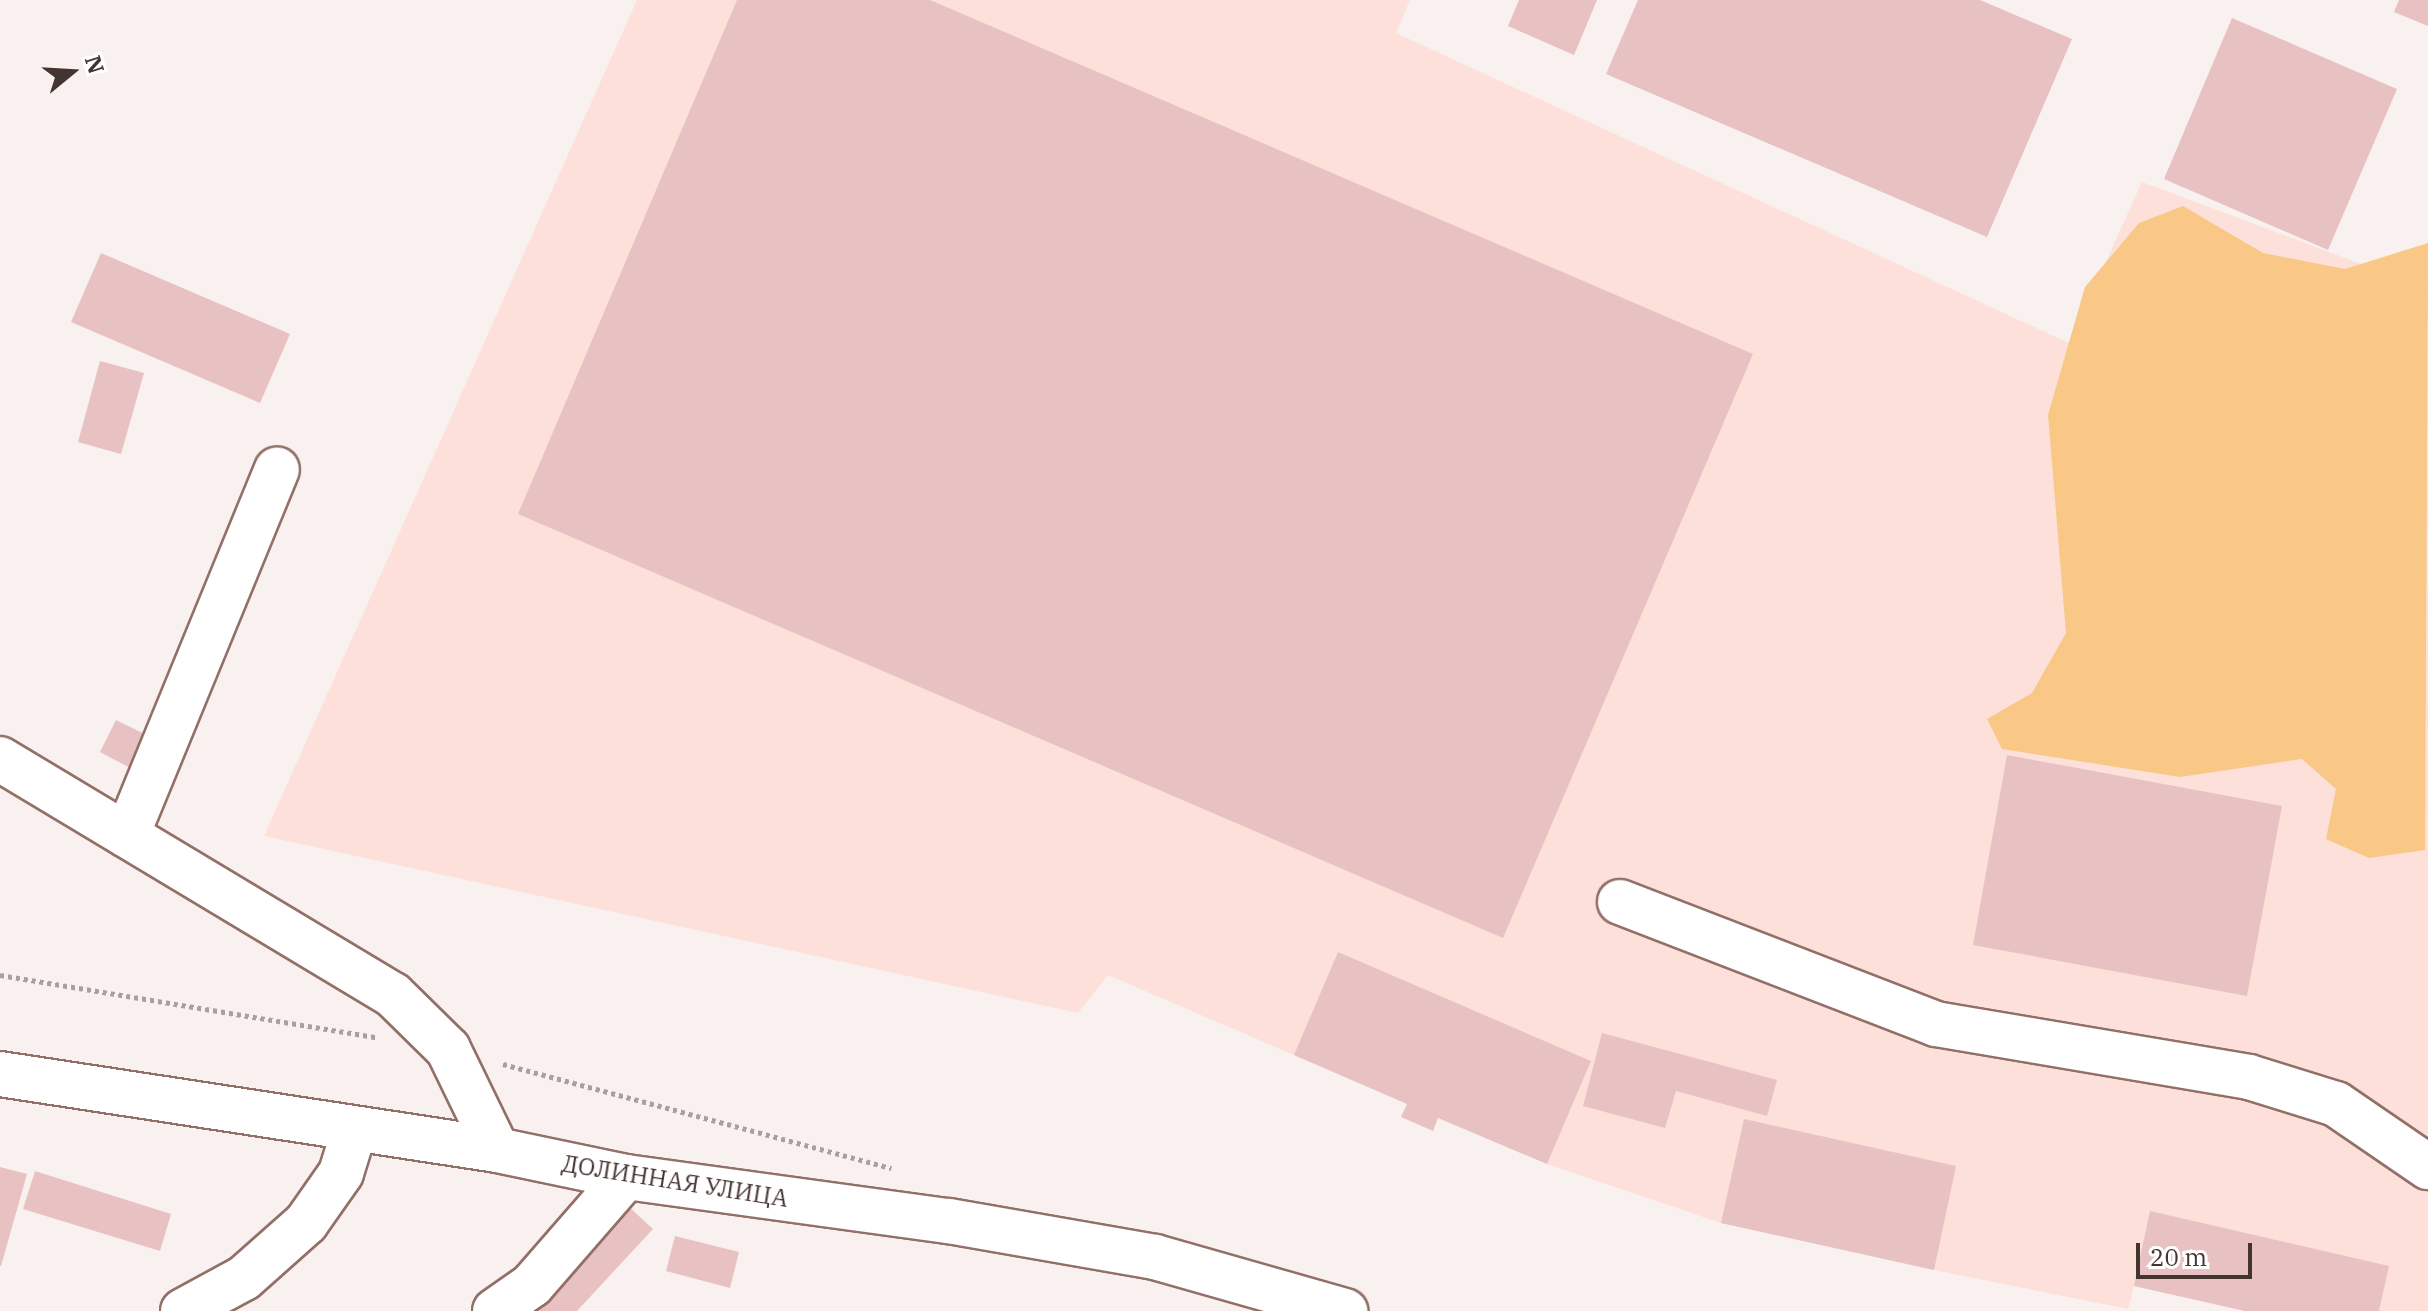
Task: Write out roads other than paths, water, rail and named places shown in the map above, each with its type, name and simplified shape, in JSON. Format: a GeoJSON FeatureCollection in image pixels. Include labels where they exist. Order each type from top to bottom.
{"type":"FeatureCollection","features":[{"type":"Feature","properties":{"kind":"street"},"geometry":{"type":"LineString","coordinates":[[127,835],[277,470]]}},
{"type":"Feature","properties":{"kind":"street"},"geometry":{"type":"LineString","coordinates":[[0,759],[393,995],[448,1049],[497,1150]]}},
{"type":"Feature","properties":{"kind":"street"},"geometry":{"type":"LineString","coordinates":[[1620,902],[1936,1024],[2249,1077],[2336,1104],[2428,1167]]}},
{"type":"Feature","properties":{"kind":"street","name":"ДОЛИННАЯ УЛИЦА"},"geometry":{"type":"LineString","coordinates":[[0,1074],[354,1131],[497,1150],[626,1177],[1155,1257],[1345,1311]]}},
{"type":"Feature","properties":{"kind":"street"},"geometry":{"type":"LineString","coordinates":[[183,1311],[244,1278],[306,1223],[341,1173],[354,1131]]}},
{"type":"Feature","properties":{"kind":"street"},"geometry":{"type":"LineString","coordinates":[[495,1311],[532,1285],[626,1177]]}}]}
